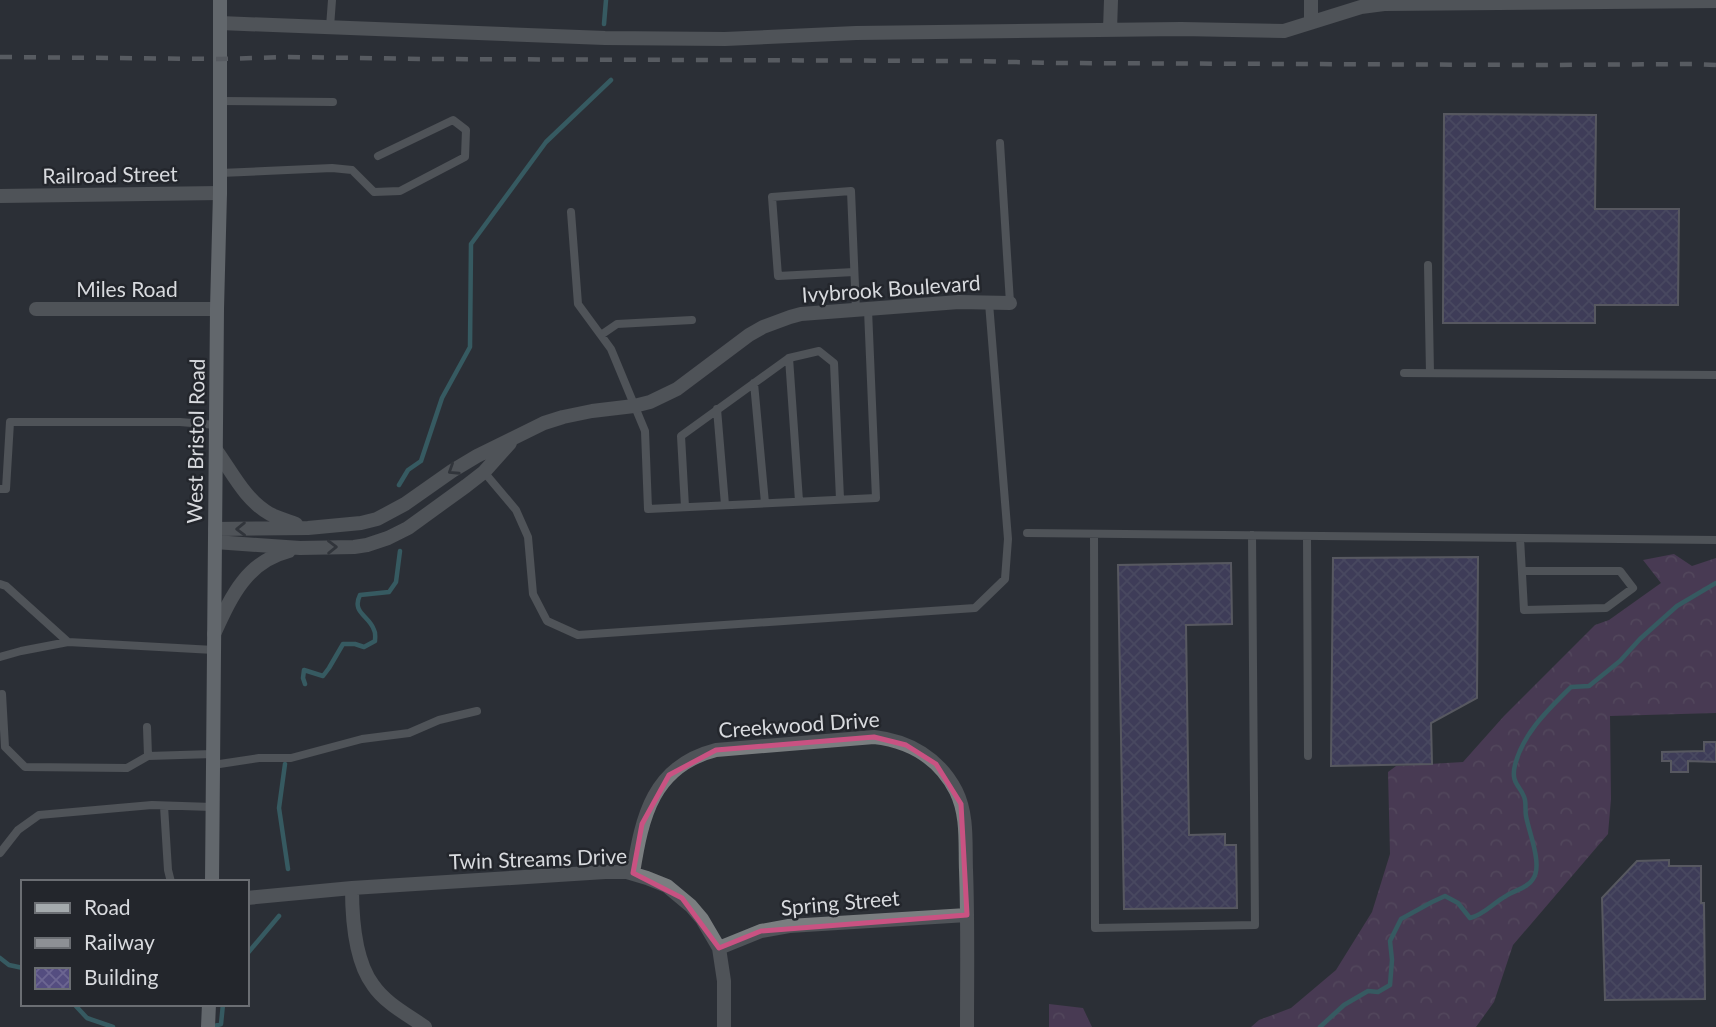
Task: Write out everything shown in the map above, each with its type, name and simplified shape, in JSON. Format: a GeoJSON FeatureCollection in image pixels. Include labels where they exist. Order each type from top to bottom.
{"type":"FeatureCollection","features":[{"type":"Feature","properties":{"kind":"main road","name":"West Bristol Road"},"geometry":{"type":"LineString","coordinates":[[212,880],[220,0]]}},
{"type":"Feature","properties":{"kind":"main road"},"geometry":{"type":"LineString","coordinates":[[208,1027],[209,1006]]}},
{"type":"Feature","properties":{"kind":"street"},"geometry":{"type":"LineString","coordinates":[[1110,30],[1111,0]]}},
{"type":"Feature","properties":{"kind":"street"},"geometry":{"type":"LineString","coordinates":[[1311,0],[1311,22]]}},
{"type":"Feature","properties":{"kind":"street"},"geometry":{"type":"LineString","coordinates":[[220,23],[605,38],[712,39],[856,33],[1181,29],[1284,31],[1361,7],[1384,4],[1716,1]]}},
{"type":"Feature","properties":{"kind":"street","name":"Railroad Street"},"geometry":{"type":"LineString","coordinates":[[0,196],[81,197],[220,193]]}},
{"type":"Feature","properties":{"kind":"street","name":"Ivybrook Boulevard"},"geometry":{"type":"LineString","coordinates":[[215,535],[361,523],[388,514],[452,471],[544,423],[563,416],[635,406],[677,389],[749,335],[790,317],[959,302],[1010,303]]}},
{"type":"Feature","properties":{"kind":"street","name":"Miles Road"},"geometry":{"type":"LineString","coordinates":[[36,309],[217,309]]}},
{"type":"Feature","properties":{"kind":"street","name":"Ivybrook Boulevard"},"geometry":{"type":"LineString","coordinates":[[215,535],[300,548],[354,547],[392,537],[484,472],[513,439]]}},
{"type":"Feature","properties":{"kind":"street"},"geometry":{"type":"LineString","coordinates":[[216,450],[248,496],[262,509],[273,516],[308,528]]}},
{"type":"Feature","properties":{"kind":"street"},"geometry":{"type":"LineString","coordinates":[[214,643],[236,589],[273,555],[300,548]]}},
{"type":"Feature","properties":{"kind":"street","name":"Creekwood Drive"},"geometry":{"type":"LineString","coordinates":[[633,873],[642,824],[657,790],[669,775],[685,762],[703,753],[874,737],[891,739],[919,751],[936,764],[957,792],[965,822],[967,1027]]}},
{"type":"Feature","properties":{"kind":"street","name":"Twin Streams Drive"},"geometry":{"type":"LineString","coordinates":[[248,898],[352,888],[605,872],[633,873],[667,886],[702,919],[719,948],[724,981],[724,1027]]}},
{"type":"Feature","properties":{"kind":"street"},"geometry":{"type":"LineString","coordinates":[[352,888],[356,944],[372,985],[425,1027]]}},
{"type":"Feature","properties":{"kind":"street","name":"Spring Street"},"geometry":{"type":"LineString","coordinates":[[719,948],[761,932],[789,926],[967,915]]}},
{"type":"Feature","properties":{"kind":"lane"},"geometry":{"type":"LineString","coordinates":[[330,27],[332,0]]}},
{"type":"Feature","properties":{"kind":"lane"},"geometry":{"type":"LineString","coordinates":[[221,101],[333,102]]}},
{"type":"Feature","properties":{"kind":"lane"},"geometry":{"type":"LineString","coordinates":[[220,173],[332,168],[352,170],[374,192],[400,191],[465,157],[466,130],[453,120],[378,156]]}},
{"type":"Feature","properties":{"kind":"lane"},"geometry":{"type":"LineString","coordinates":[[1000,143],[1010,303]]}},
{"type":"Feature","properties":{"kind":"lane"},"geometry":{"type":"LineString","coordinates":[[571,212],[578,304],[611,349],[645,432],[648,509],[876,498],[862,310],[854,272],[850,191],[772,197],[778,276],[854,272]]}},
{"type":"Feature","properties":{"kind":"lane"},"geometry":{"type":"LineString","coordinates":[[1428,265],[1430,373]]}},
{"type":"Feature","properties":{"kind":"lane"},"geometry":{"type":"LineString","coordinates":[[484,472],[516,510],[528,537],[533,594],[547,621],[578,635],[975,608],[1005,579],[1008,539],[989,303]]}},
{"type":"Feature","properties":{"kind":"lane"},"geometry":{"type":"LineString","coordinates":[[601,335],[617,324],[692,320]]}},
{"type":"Feature","properties":{"kind":"lane"},"geometry":{"type":"LineString","coordinates":[[685,507],[681,436],[789,358],[819,351],[834,363],[840,499]]}},
{"type":"Feature","properties":{"kind":"lane"},"geometry":{"type":"LineString","coordinates":[[789,358],[799,501]]}},
{"type":"Feature","properties":{"kind":"lane"},"geometry":{"type":"LineString","coordinates":[[1404,373],[1716,374]]}},
{"type":"Feature","properties":{"kind":"lane"},"geometry":{"type":"LineString","coordinates":[[754,383],[765,503]]}},
{"type":"Feature","properties":{"kind":"lane"},"geometry":{"type":"LineString","coordinates":[[717,410],[725,505]]}},
{"type":"Feature","properties":{"kind":"lane"},"geometry":{"type":"LineString","coordinates":[[0,489],[6,489],[10,422],[180,422],[216,425]]}},
{"type":"Feature","properties":{"kind":"lane"},"geometry":{"type":"LineString","coordinates":[[1027,533],[1716,540]]}},
{"type":"Feature","properties":{"kind":"lane"},"geometry":{"type":"LineString","coordinates":[[1094,534],[1095,928],[1255,925],[1252,535]]}},
{"type":"Feature","properties":{"kind":"lane"},"geometry":{"type":"LineString","coordinates":[[1307,536],[1308,755]]}},
{"type":"Feature","properties":{"kind":"lane"},"geometry":{"type":"LineString","coordinates":[[1520,538],[1524,610],[1606,608],[1633,588],[1620,571],[1522,571]]}},
{"type":"Feature","properties":{"kind":"lane"},"geometry":{"type":"LineString","coordinates":[[0,584],[6,586],[68,642]]}},
{"type":"Feature","properties":{"kind":"lane"},"geometry":{"type":"LineString","coordinates":[[0,657],[68,642],[214,643]]}},
{"type":"Feature","properties":{"kind":"lane"},"geometry":{"type":"LineString","coordinates":[[2,694],[5,747],[25,766],[127,768],[148,756],[213,760],[286,758],[362,739],[409,733],[439,720],[477,711]]}},
{"type":"Feature","properties":{"kind":"lane"},"geometry":{"type":"LineString","coordinates":[[147,727],[148,756]]}},
{"type":"Feature","properties":{"kind":"lane"},"geometry":{"type":"LineString","coordinates":[[0,853],[18,830],[38,815],[152,805],[212,807]]}},
{"type":"Feature","properties":{"kind":"lane"},"geometry":{"type":"LineString","coordinates":[[164,806],[168,870],[171,880]]}},
{"type":"Feature","properties":{"kind":"highlighted area"},"geometry":{"type":"Polygon","coordinates":[[[874,737],[906,745],[936,764],[961,804],[967,915],[761,931],[719,948],[682,898],[633,873],[642,824],[669,775],[716,750],[874,737]]]}},
{"type":"Feature","properties":{"kind":"green space"},"geometry":{"type":"Polygon","coordinates":[[[1674,554],[1692,566],[1716,558],[1716,713],[1610,716],[1611,799],[1608,834],[1513,945],[1494,1002],[1476,1027],[1251,1027],[1259,1020],[1291,1008],[1336,970],[1372,912],[1390,854],[1388,772],[1396,766],[1463,762],[1504,716],[1595,625],[1609,620],[1661,583],[1643,560],[1674,554]]]}},
{"type":"Feature","properties":{"kind":"green space"},"geometry":{"type":"Polygon","coordinates":[[[1049,1004],[1083,1008],[1092,1027],[1049,1027],[1049,1004]]]}},
{"type":"Feature","properties":{"kind":"building"},"geometry":{"type":"Polygon","coordinates":[[[1444,114],[1596,115],[1595,209],[1679,209],[1678,305],[1595,305],[1595,323],[1443,323],[1444,114]]]}},
{"type":"Feature","properties":{"kind":"building"},"geometry":{"type":"Polygon","coordinates":[[[1478,557],[1477,698],[1431,723],[1432,764],[1331,766],[1333,558],[1478,557]]]}},
{"type":"Feature","properties":{"kind":"building"},"geometry":{"type":"Polygon","coordinates":[[[1231,563],[1232,624],[1186,625],[1189,835],[1225,834],[1225,845],[1236,845],[1237,908],[1124,909],[1118,565],[1231,563]]]}},
{"type":"Feature","properties":{"kind":"building"},"geometry":{"type":"Polygon","coordinates":[[[1704,742],[1716,742],[1716,762],[1688,761],[1688,772],[1671,772],[1671,761],[1662,761],[1662,752],[1704,751],[1704,742]]]}},
{"type":"Feature","properties":{"kind":"building"},"geometry":{"type":"Polygon","coordinates":[[[1669,860],[1669,866],[1701,866],[1705,999],[1605,1000],[1602,898],[1637,861],[1669,860]]]}},
{"type":"Feature","properties":{"kind":"waterway"},"geometry":{"type":"LineString","coordinates":[[604,24],[606,0]]}},
{"type":"Feature","properties":{"kind":"waterway"},"geometry":{"type":"LineString","coordinates":[[399,485],[408,470],[421,461],[442,398],[470,347],[471,244],[546,142],[611,80]]}},
{"type":"Feature","properties":{"kind":"waterway"},"geometry":{"type":"LineString","coordinates":[[305,684],[304,670],[323,676],[343,644],[364,647],[375,641],[375,631],[359,610],[358,601],[360,595],[389,592],[396,582],[400,551]]}},
{"type":"Feature","properties":{"kind":"waterway"},"geometry":{"type":"LineString","coordinates":[[1320,1027],[1344,1005],[1368,991],[1378,992],[1390,985],[1390,941],[1401,919],[1445,896],[1458,903],[1470,918],[1531,882],[1536,873],[1536,857],[1524,795],[1514,777],[1519,753],[1530,732],[1571,687],[1589,686],[1620,661],[1677,606],[1716,583]]}},
{"type":"Feature","properties":{"kind":"waterway"},"geometry":{"type":"LineString","coordinates":[[285,764],[279,808],[288,869]]}},
{"type":"Feature","properties":{"kind":"waterway"},"geometry":{"type":"LineString","coordinates":[[248,953],[279,916]]}},
{"type":"Feature","properties":{"kind":"waterway"},"geometry":{"type":"LineString","coordinates":[[0,958],[9,965],[21,968]]}},
{"type":"Feature","properties":{"kind":"waterway"},"geometry":{"type":"LineString","coordinates":[[76,1006],[87,1018],[113,1027]]}},
{"type":"Feature","properties":{"kind":"waterway"},"geometry":{"type":"LineString","coordinates":[[212,1027],[221,1024],[223,1006]]}},
{"type":"Feature","properties":{"kind":"railway"},"geometry":{"type":"LineString","coordinates":[[0,57],[1716,65]]}}]}
